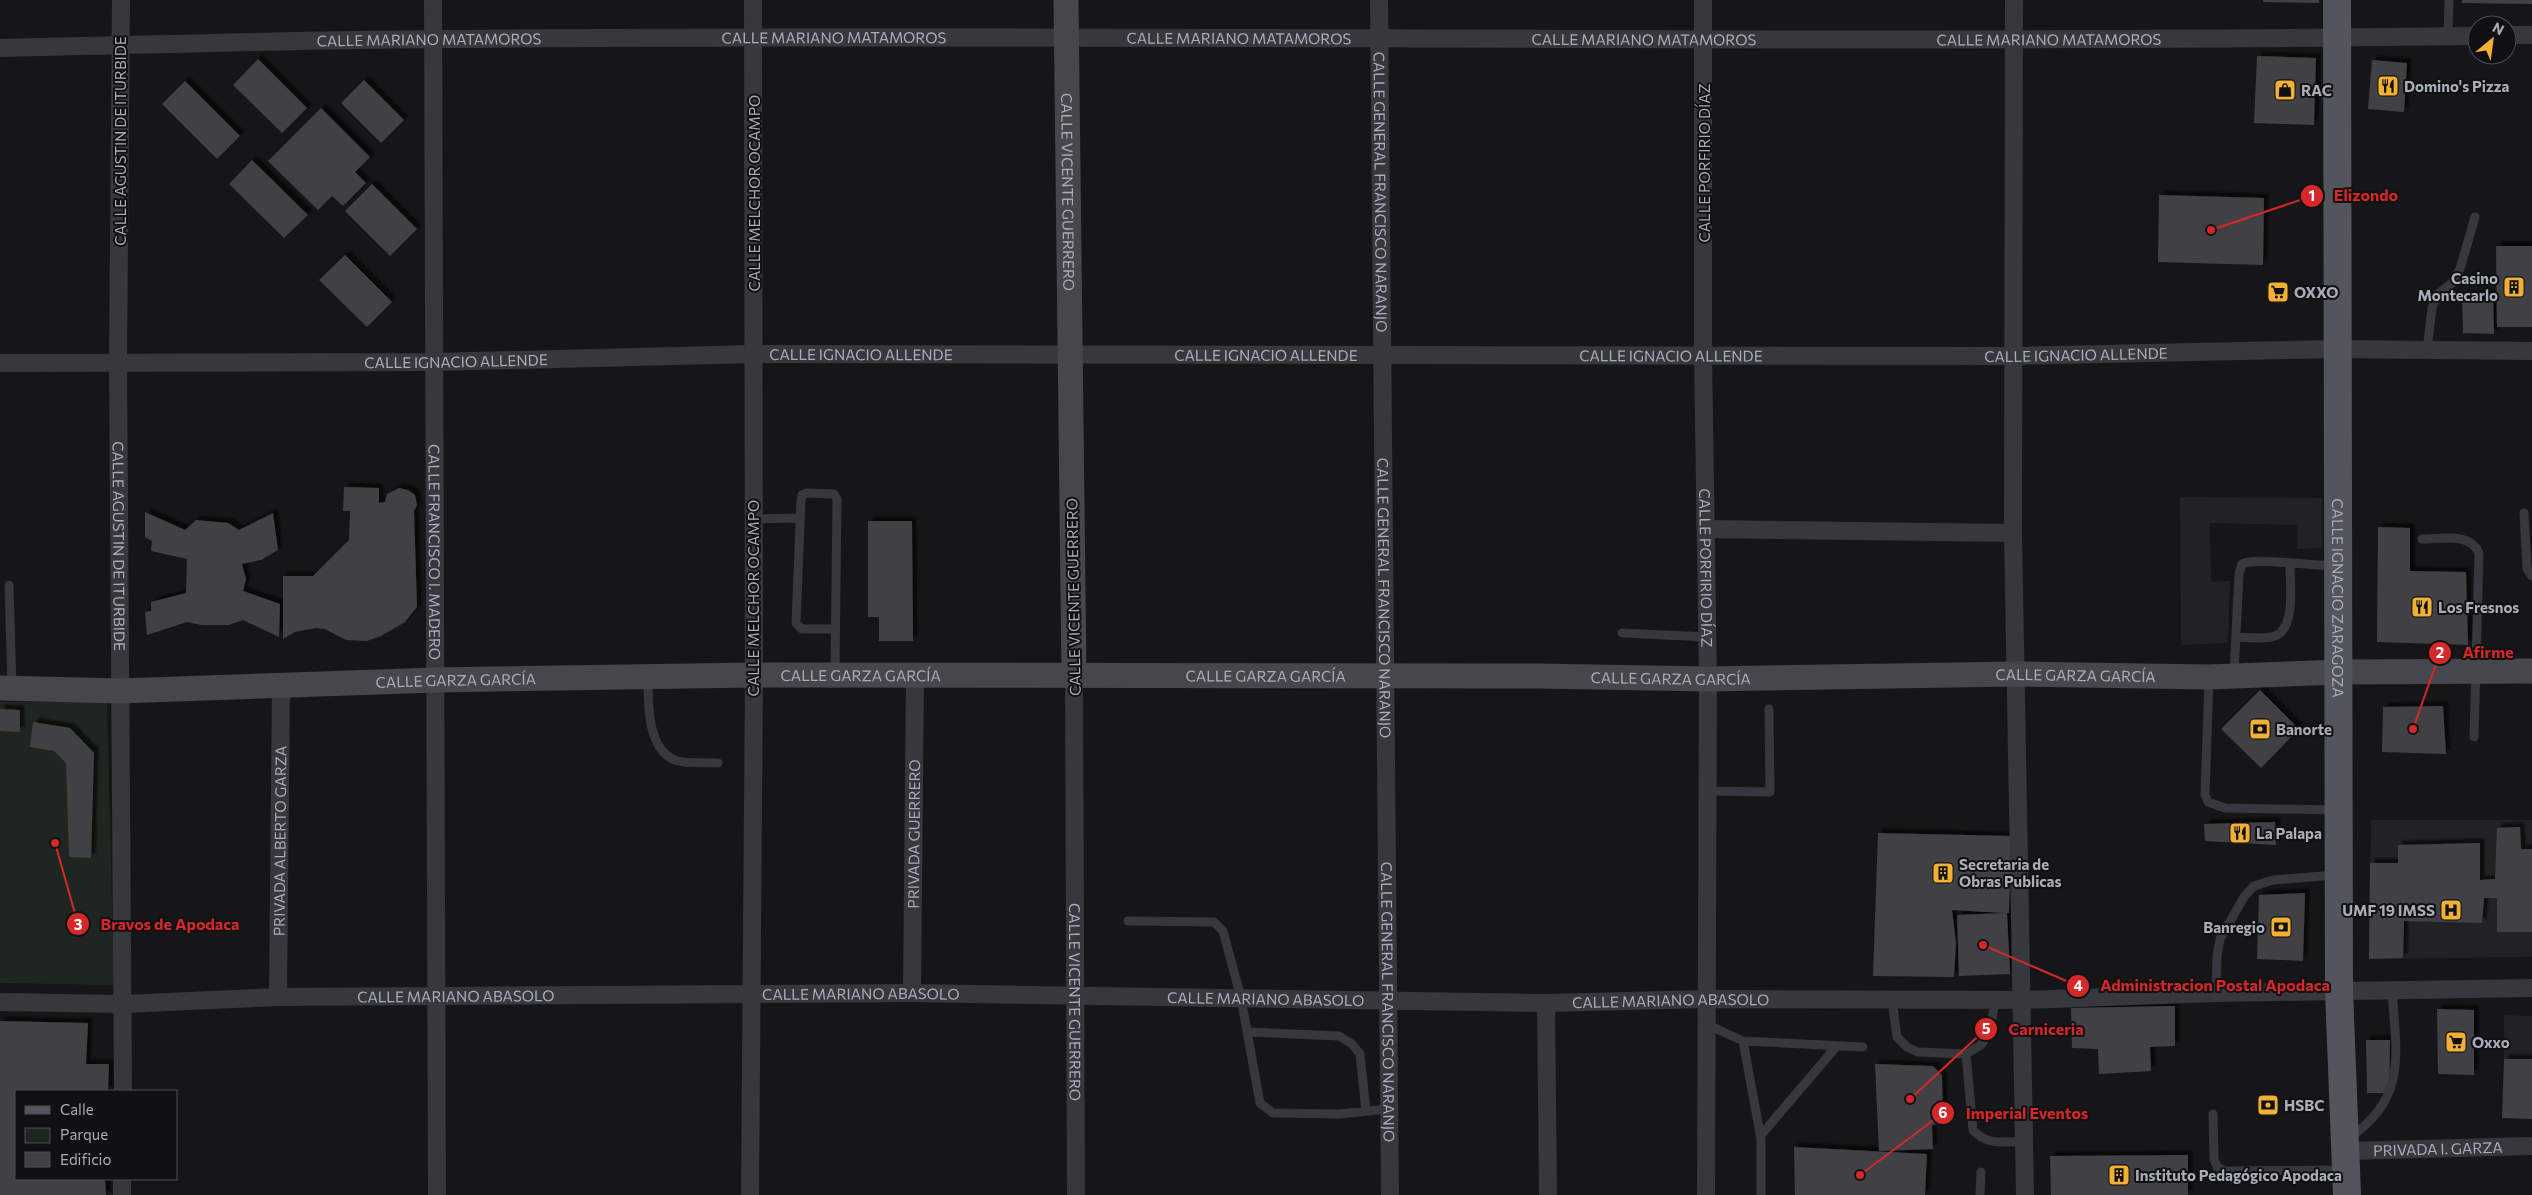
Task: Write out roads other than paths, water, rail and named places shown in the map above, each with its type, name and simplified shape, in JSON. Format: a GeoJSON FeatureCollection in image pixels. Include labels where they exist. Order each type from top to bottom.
{"type":"FeatureCollection","features":[{"type":"Feature","properties":{"kind":"main road","name":"CALLE IGNACIO ZARAGOZA"},"geometry":{"type":"LineString","coordinates":[[2336,0],[2340,672],[2339,991],[2346,1164]]}},
{"type":"Feature","properties":{"kind":"street","name":"CALLE AGUSTIN DE ITURBIDE"},"geometry":{"type":"LineString","coordinates":[[121,0],[118,364],[123,1090]]}},
{"type":"Feature","properties":{"kind":"street","name":"CALLE FRANCISCO I. MADERO"},"geometry":{"type":"LineString","coordinates":[[433,0],[437,1195]]}},
{"type":"Feature","properties":{"kind":"street","name":"CALLE MELCHOR OCAMPO"},"geometry":{"type":"LineString","coordinates":[[750,1195],[750,994],[754,675],[753,0]]}},
{"type":"Feature","properties":{"kind":"street","name":"CALLE VICENTE GUERRERO"},"geometry":{"type":"LineString","coordinates":[[1066,0],[1074,676],[1076,1195]]}},
{"type":"Feature","properties":{"kind":"street","name":"CALLE GENERAL FRANCISCO NARANJO"},"geometry":{"type":"LineString","coordinates":[[1379,0],[1387,676],[1390,1195]]}},
{"type":"Feature","properties":{"kind":"street","name":"CALLE PORFIRIO DÍAZ"},"geometry":{"type":"LineString","coordinates":[[1703,0],[1703,355],[1708,679],[1705,1000],[1706,1195]]}},
{"type":"Feature","properties":{"kind":"street"},"geometry":{"type":"LineString","coordinates":[[2014,0],[2014,533],[2018,674],[2025,1195]]}},
{"type":"Feature","properties":{"kind":"street"},"geometry":{"type":"LineString","coordinates":[[2517,35],[2532,35]]}},
{"type":"Feature","properties":{"kind":"street","name":"CALLE MARIANO MATAMOROS"},"geometry":{"type":"LineString","coordinates":[[0,48],[433,39],[1379,38],[1704,40],[2467,36]]}},
{"type":"Feature","properties":{"kind":"street","name":"CALLE IGNACIO ALLENDE"},"geometry":{"type":"LineString","coordinates":[[0,363],[434,362],[754,354],[2014,356],[2337,349],[2532,351]]}},
{"type":"Feature","properties":{"kind":"street"},"geometry":{"type":"LineString","coordinates":[[1706,529],[2014,533]]}},
{"type":"Feature","properties":{"kind":"street","name":"CALLE GARZA GARCÍA"},"geometry":{"type":"LineString","coordinates":[[6,688],[120,691],[436,680],[754,675],[1387,676],[1708,679],[2018,674],[2209,677],[2340,672],[2532,671]]}},
{"type":"Feature","properties":{"kind":"street","name":"PRIVADA GUERRERO"},"geometry":{"type":"LineString","coordinates":[[912,993],[915,676]]}},
{"type":"Feature","properties":{"kind":"street","name":"PRIVADA ALBERTO GARZA"},"geometry":{"type":"LineString","coordinates":[[278,997],[281,684]]}},
{"type":"Feature","properties":{"kind":"street","name":"CALLE MARIANO ABASOLO"},"geometry":{"type":"LineString","coordinates":[[0,1002],[123,1004],[278,997],[912,993],[1546,1003],[1705,1000],[2022,1000],[2216,993],[2532,988]]}},
{"type":"Feature","properties":{"kind":"street"},"geometry":{"type":"LineString","coordinates":[[1546,1003],[1548,1195]]}},
{"type":"Feature","properties":{"kind":"street","name":"PRIVADA I. GARZA"},"geometry":{"type":"LineString","coordinates":[[2346,1164],[2532,1146]]}},
{"type":"Feature","properties":{"kind":"street"},"geometry":{"type":"LineString","coordinates":[[122,1180],[122,1195]]}},
{"type":"Feature","properties":{"kind":"lane"},"geometry":{"type":"LineString","coordinates":[[2448,36],[2449,0]]}},
{"type":"Feature","properties":{"kind":"lane"},"geometry":{"type":"LineString","coordinates":[[2426,350],[2432,308],[2438,294],[2452,283],[2460,269],[2475,217]]}},
{"type":"Feature","properties":{"kind":"lane"},"geometry":{"type":"LineString","coordinates":[[835,629],[802,629],[796,623],[801,500],[804,494],[830,493],[836,495],[835,676]]}},
{"type":"Feature","properties":{"kind":"lane"},"geometry":{"type":"LineString","coordinates":[[2524,514],[2527,569],[2532,576]]}},
{"type":"Feature","properties":{"kind":"lane"},"geometry":{"type":"LineString","coordinates":[[754,519],[800,518]]}},
{"type":"Feature","properties":{"kind":"lane"},"geometry":{"type":"LineString","coordinates":[[2422,539],[2460,538],[2470,541],[2475,545],[2479,554],[2474,737]]}},
{"type":"Feature","properties":{"kind":"lane"},"geometry":{"type":"LineString","coordinates":[[2234,676],[2239,574],[2242,564],[2248,560],[2259,560],[2290,564],[2339,566]]}},
{"type":"Feature","properties":{"kind":"lane"},"geometry":{"type":"LineString","coordinates":[[2236,637],[2274,637],[2284,630],[2289,621],[2290,564]]}},
{"type":"Feature","properties":{"kind":"lane"},"geometry":{"type":"LineString","coordinates":[[6,688],[8,585]]}},
{"type":"Feature","properties":{"kind":"lane"},"geometry":{"type":"LineString","coordinates":[[1622,633],[1707,636]]}},
{"type":"Feature","properties":{"kind":"lane"},"geometry":{"type":"LineString","coordinates":[[648,677],[655,740],[664,753],[677,760],[718,763]]}},
{"type":"Feature","properties":{"kind":"lane"},"geometry":{"type":"LineString","coordinates":[[2209,677],[2205,794],[2208,802],[2225,808],[2340,810]]}},
{"type":"Feature","properties":{"kind":"lane"},"geometry":{"type":"LineString","coordinates":[[1707,791],[1770,792],[1769,709]]}},
{"type":"Feature","properties":{"kind":"lane"},"geometry":{"type":"LineString","coordinates":[[2216,993],[2217,956],[2220,939],[2244,896],[2254,886],[2273,880],[2340,874]]}},
{"type":"Feature","properties":{"kind":"lane"},"geometry":{"type":"LineString","coordinates":[[1128,921],[1214,922],[1223,931],[1241,998],[1260,1102],[1273,1113],[1339,1114],[1389,1109]]}},
{"type":"Feature","properties":{"kind":"lane"},"geometry":{"type":"LineString","coordinates":[[2213,1114],[2214,1159],[2217,1167],[2225,1171],[2346,1164],[2363,1128],[2390,1094],[2393,1085],[2395,1062],[2392,990]]}},
{"type":"Feature","properties":{"kind":"lane"},"geometry":{"type":"LineString","coordinates":[[1892,1000],[1897,1037],[1907,1047],[1918,1052],[1966,1054],[1981,1045],[1990,1031],[1995,1000]]}},
{"type":"Feature","properties":{"kind":"lane"},"geometry":{"type":"LineString","coordinates":[[1706,1024],[1743,1041],[1863,1047]]}},
{"type":"Feature","properties":{"kind":"lane"},"geometry":{"type":"LineString","coordinates":[[1247,1032],[1338,1036],[1352,1044],[1360,1054],[1366,1112]]}},
{"type":"Feature","properties":{"kind":"lane"},"geometry":{"type":"LineString","coordinates":[[1743,1041],[1761,1135],[1761,1195]]}},
{"type":"Feature","properties":{"kind":"lane"},"geometry":{"type":"LineString","coordinates":[[1761,1135],[1836,1047]]}},
{"type":"Feature","properties":{"kind":"lane"},"geometry":{"type":"LineString","coordinates":[[1966,1054],[1973,1130],[1981,1139],[1994,1142],[2024,1141]]}},
{"type":"Feature","properties":{"kind":"lane"},"geometry":{"type":"LineString","coordinates":[[1980,1195],[1981,1172]]}},
{"type":"Feature","properties":{"kind":"place","name":"Domino's Pizza"},"geometry":{"type":"Point","coordinates":[2388,86]}},
{"type":"Feature","properties":{"kind":"place","name":"RAC"},"geometry":{"type":"Point","coordinates":[2285,90]}},
{"type":"Feature","properties":{"kind":"place","name":"Elizondo"},"geometry":{"type":"Point","coordinates":[2211,230]}},
{"type":"Feature","properties":{"kind":"place","name":"Casino Montecarlo"},"geometry":{"type":"Point","coordinates":[2514,287]}},
{"type":"Feature","properties":{"kind":"place","name":"OXXO"},"geometry":{"type":"Point","coordinates":[2278,292]}},
{"type":"Feature","properties":{"kind":"place","name":"Los Fresnos"},"geometry":{"type":"Point","coordinates":[2422,607]}},
{"type":"Feature","properties":{"kind":"place","name":"Banorte"},"geometry":{"type":"Point","coordinates":[2260,729]}},
{"type":"Feature","properties":{"kind":"place","name":"Afirme"},"geometry":{"type":"Point","coordinates":[2413,729]}},
{"type":"Feature","properties":{"kind":"place","name":"La Palapa"},"geometry":{"type":"Point","coordinates":[2240,833]}},
{"type":"Feature","properties":{"kind":"place","name":"Bravos de Apodaca"},"geometry":{"type":"Point","coordinates":[55,843]}},
{"type":"Feature","properties":{"kind":"place","name":"Secretaria de Obras Publicas"},"geometry":{"type":"Point","coordinates":[1943,873]}},
{"type":"Feature","properties":{"kind":"place","name":"UMF 19 IMSS"},"geometry":{"type":"Point","coordinates":[2451,910]}},
{"type":"Feature","properties":{"kind":"place","name":"Banregio"},"geometry":{"type":"Point","coordinates":[2281,927]}},
{"type":"Feature","properties":{"kind":"place","name":"Administracion Postal Apodaca"},"geometry":{"type":"Point","coordinates":[1983,945]}},
{"type":"Feature","properties":{"kind":"place","name":"Oxxo"},"geometry":{"type":"Point","coordinates":[2456,1042]}},
{"type":"Feature","properties":{"kind":"place","name":"Carniceria"},"geometry":{"type":"Point","coordinates":[1910,1099]}},
{"type":"Feature","properties":{"kind":"place","name":"HSBC"},"geometry":{"type":"Point","coordinates":[2268,1105]}},
{"type":"Feature","properties":{"kind":"place","name":"Imperial Eventos"},"geometry":{"type":"Point","coordinates":[1860,1175]}},
{"type":"Feature","properties":{"kind":"place","name":"Instituto Pedagógico Apodaca"},"geometry":{"type":"Point","coordinates":[2119,1175]}}]}
